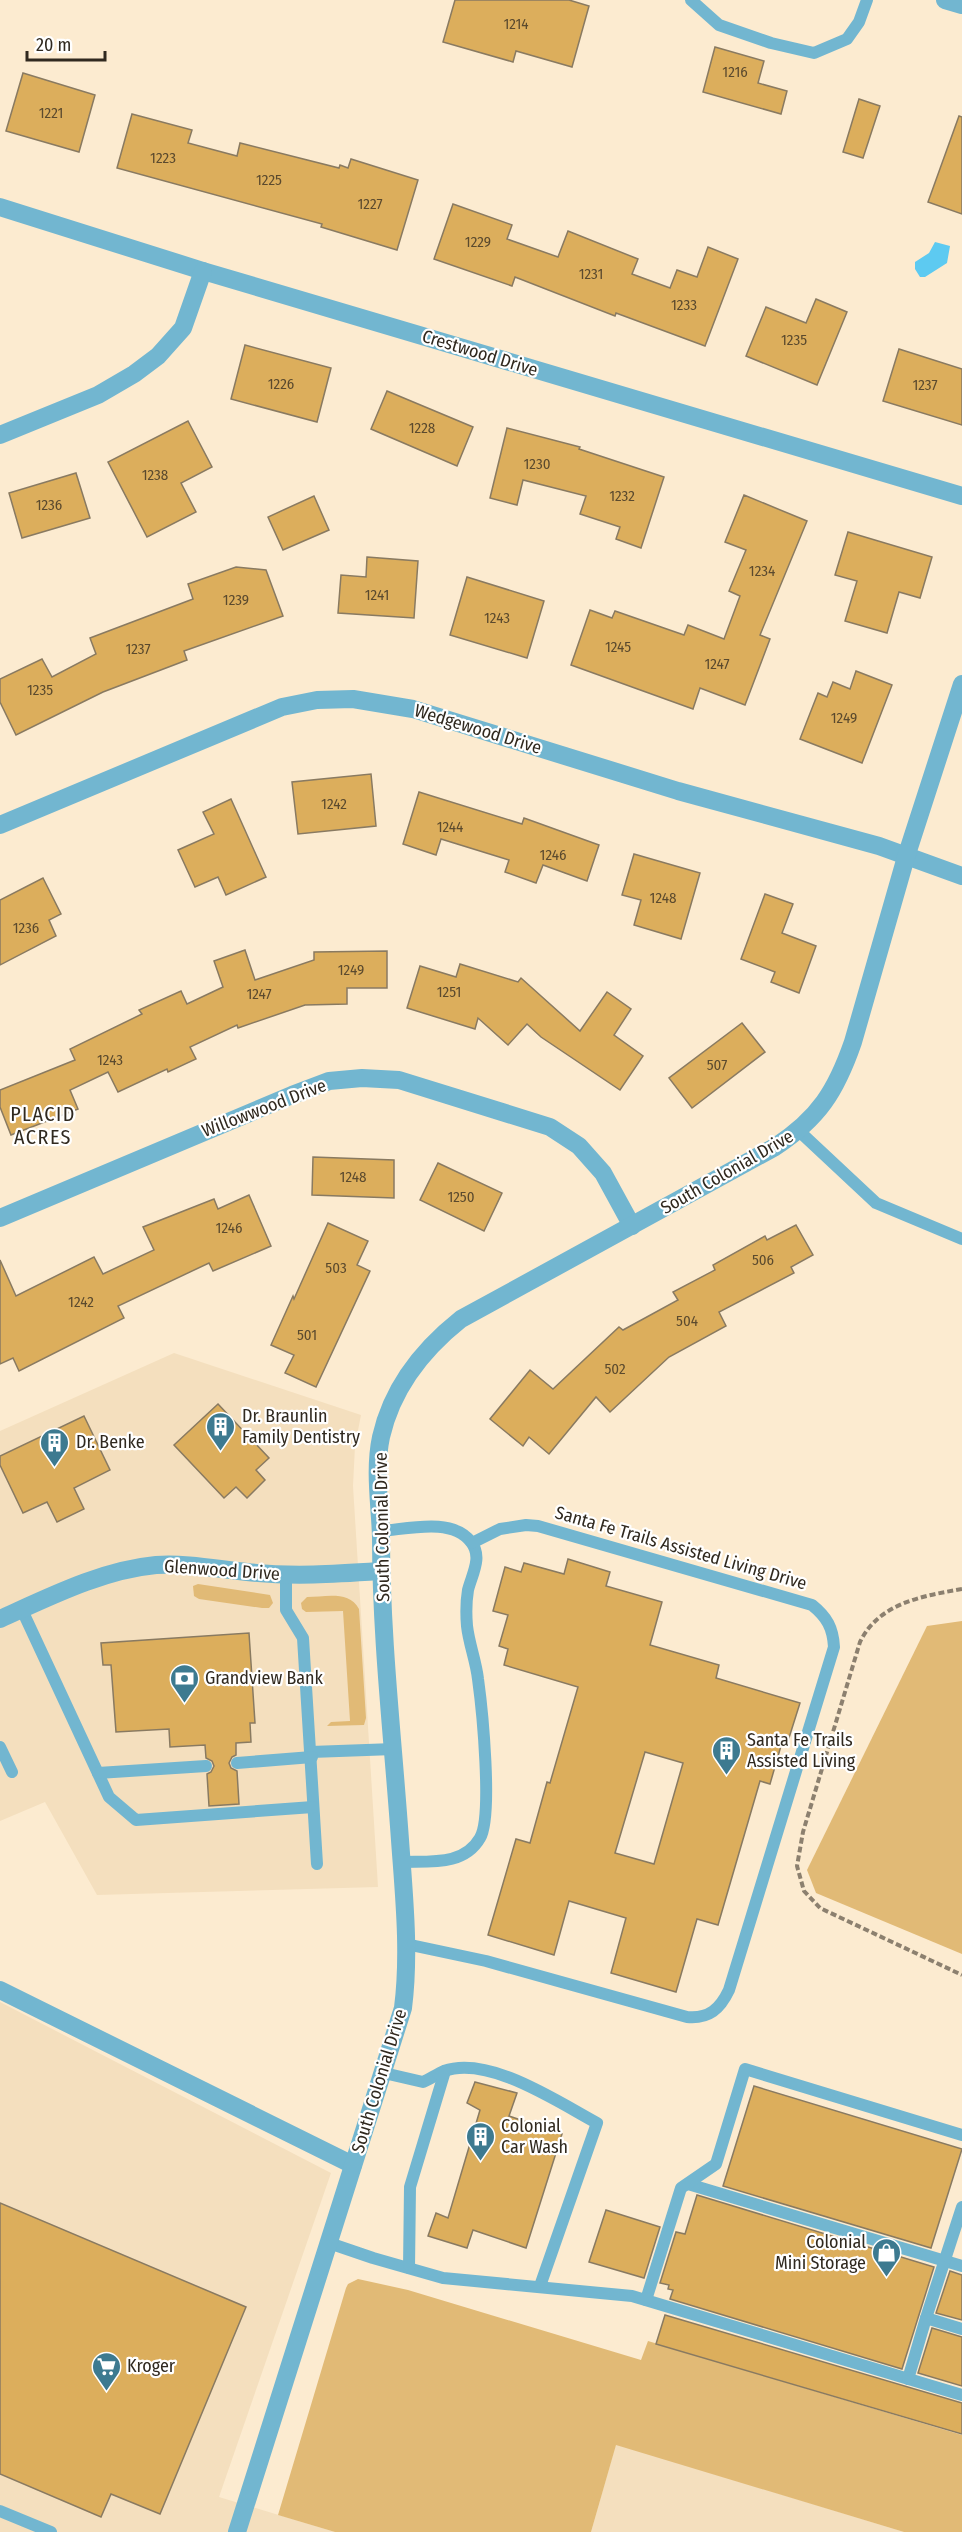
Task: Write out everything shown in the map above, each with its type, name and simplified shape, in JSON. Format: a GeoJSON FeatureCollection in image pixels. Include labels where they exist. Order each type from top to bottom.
{"type":"FeatureCollection","features":[{"type":"Feature","properties":{"kind":"street"},"geometry":{"type":"LineString","coordinates":[[945,0],[962,5]]}},
{"type":"Feature","properties":{"kind":"street","name":"Crestwood Drive"},"geometry":{"type":"LineString","coordinates":[[0,207],[203,271],[962,496]]}},
{"type":"Feature","properties":{"kind":"street"},"geometry":{"type":"LineString","coordinates":[[0,435],[98,395],[134,374],[158,356],[183,328],[203,271]]}},
{"type":"Feature","properties":{"kind":"street","name":"South Colonial Drive"},"geometry":{"type":"LineString","coordinates":[[237,2532],[403,2008],[406,1985],[406,1944],[381,1571],[378,1463],[381,1438],[389,1412],[401,1384],[414,1363],[441,1335],[460,1320],[775,1147],[799,1131],[825,1103],[842,1072],[906,857],[962,684]]}},
{"type":"Feature","properties":{"kind":"street","name":"Wedgewood Drive"},"geometry":{"type":"LineString","coordinates":[[0,825],[282,707],[317,700],[353,699],[412,709],[678,791],[879,846],[962,876]]}},
{"type":"Feature","properties":{"kind":"street","name":"Willowwood Drive"},"geometry":{"type":"LineString","coordinates":[[0,1218],[292,1095],[329,1082],[362,1078],[399,1080],[550,1127],[579,1146],[603,1173],[632,1226]]}},
{"type":"Feature","properties":{"kind":"street","name":"Glenwood Drive"},"geometry":{"type":"LineString","coordinates":[[0,1619],[80,1585],[117,1573],[156,1565],[198,1566],[286,1575],[381,1571]]}},
{"type":"Feature","properties":{"kind":"street"},"geometry":{"type":"LineString","coordinates":[[0,1990],[353,2165]]}},
{"type":"Feature","properties":{"kind":"lane"},"geometry":{"type":"LineString","coordinates":[[691,0],[719,26],[771,43],[814,52],[847,39],[859,22],[867,0]]}},
{"type":"Feature","properties":{"kind":"lane"},"geometry":{"type":"LineString","coordinates":[[799,1131],[876,1203],[962,1239]]}},
{"type":"Feature","properties":{"kind":"lane","name":"Santa Fe Trails Assisted Living Drive"},"geometry":{"type":"LineString","coordinates":[[406,1944],[486,1961],[687,2017],[707,2016],[723,2002],[729,1990],[834,1647],[834,1632],[812,1605],[571,1534],[526,1525],[500,1529],[472,1543]]}},
{"type":"Feature","properties":{"kind":"lane"},"geometry":{"type":"LineString","coordinates":[[381,1531],[438,1527],[463,1533],[477,1551],[466,1606],[470,1647],[478,1680],[486,1802],[482,1836],[471,1850],[453,1860],[402,1862]]}},
{"type":"Feature","properties":{"kind":"lane"},"geometry":{"type":"LineString","coordinates":[[286,1575],[286,1610],[303,1638],[317,1864]]}},
{"type":"Feature","properties":{"kind":"lane"},"geometry":{"type":"LineString","coordinates":[[22,1610],[109,1797],[136,1820],[313,1807]]}},
{"type":"Feature","properties":{"kind":"lane"},"geometry":{"type":"LineString","coordinates":[[0,1747],[12,1772]]}},
{"type":"Feature","properties":{"kind":"lane"},"geometry":{"type":"LineString","coordinates":[[237,1763],[394,1749]]}},
{"type":"Feature","properties":{"kind":"lane"},"geometry":{"type":"LineString","coordinates":[[98,1773],[206,1766]]}},
{"type":"Feature","properties":{"kind":"lane"},"geometry":{"type":"LineString","coordinates":[[384,2073],[423,2082],[445,2071],[470,2068],[514,2078],[597,2122],[540,2286]]}},
{"type":"Feature","properties":{"kind":"lane"},"geometry":{"type":"LineString","coordinates":[[645,2300],[681,2188],[716,2164],[746,2069],[962,2135]]}},
{"type":"Feature","properties":{"kind":"lane"},"geometry":{"type":"LineString","coordinates":[[409,2268],[410,2187],[445,2071]]}},
{"type":"Feature","properties":{"kind":"lane"},"geometry":{"type":"LineString","coordinates":[[688,2184],[962,2266]]}},
{"type":"Feature","properties":{"kind":"lane"},"geometry":{"type":"LineString","coordinates":[[908,2379],[962,2207]]}},
{"type":"Feature","properties":{"kind":"lane"},"geometry":{"type":"LineString","coordinates":[[328,2242],[443,2278],[632,2296],[962,2395]]}},
{"type":"Feature","properties":{"kind":"lane"},"geometry":{"type":"LineString","coordinates":[[926,2318],[962,2329]]}},
{"type":"Feature","properties":{"kind":"lane"},"geometry":{"type":"LineString","coordinates":[[0,2511],[51,2532]]}},
{"type":"Feature","properties":{"kind":"path"},"geometry":{"type":"LineString","coordinates":[[962,1589],[902,1604],[885,1612],[866,1630],[860,1642],[804,1832],[797,1866],[804,1891],[820,1908],[962,1975]]}},
{"type":"Feature","properties":{"kind":"shaded area"},"geometry":{"type":"Polygon","coordinates":[[[174,1353],[361,1415],[355,1446],[353,1486],[378,1887],[97,1895],[45,1802],[0,1821],[0,1431],[174,1353]]]}},
{"type":"Feature","properties":{"kind":"shaded area"},"geometry":{"type":"Polygon","coordinates":[[[198,1584],[270,1595],[273,1603],[269,1608],[262,1608],[199,1599],[194,1596],[193,1586],[198,1584]]]}},
{"type":"Feature","properties":{"kind":"shaded area"},"geometry":{"type":"Polygon","coordinates":[[[307,1597],[343,1597],[355,1603],[359,1609],[366,1718],[364,1725],[327,1726],[331,1722],[350,1721],[343,1611],[306,1612],[302,1609],[301,1603],[307,1597]]]}},
{"type":"Feature","properties":{"kind":"shaded area"},"geometry":{"type":"Polygon","coordinates":[[[962,1621],[962,1954],[816,1893],[807,1870],[927,1626],[962,1621]]]}},
{"type":"Feature","properties":{"kind":"shaded area"},"geometry":{"type":"Polygon","coordinates":[[[0,2002],[331,2173],[219,2497],[335,2532],[0,2532],[0,2002]]]}},
{"type":"Feature","properties":{"kind":"shaded area"},"geometry":{"type":"Polygon","coordinates":[[[358,2279],[408,2290],[641,2360],[648,2341],[962,2435],[962,2532],[904,2532],[616,2445],[591,2532],[335,2532],[278,2515],[346,2288],[348,2284],[358,2279]]]}},
{"type":"Feature","properties":{"kind":"shaded area"},"geometry":{"type":"Polygon","coordinates":[[[616,2444],[904,2532],[591,2532],[616,2444]]]}},
{"type":"Feature","properties":{"kind":"water"},"geometry":{"type":"Polygon","coordinates":[[[935,242],[950,246],[947,263],[925,277],[920,277],[915,269],[915,262],[929,253],[935,242]]]}},
{"type":"Feature","properties":{"kind":"building"},"geometry":{"type":"Polygon","coordinates":[[[455,0],[569,0],[589,6],[572,67],[516,51],[513,62],[443,42],[455,0]]]}},
{"type":"Feature","properties":{"kind":"building"},"geometry":{"type":"Polygon","coordinates":[[[715,47],[764,61],[758,83],[787,91],[781,114],[703,92],[715,47]]]}},
{"type":"Feature","properties":{"kind":"building"},"geometry":{"type":"Polygon","coordinates":[[[23,73],[95,95],[79,152],[6,131],[23,73]]]}},
{"type":"Feature","properties":{"kind":"building"},"geometry":{"type":"Polygon","coordinates":[[[859,99],[880,106],[863,158],[843,152],[859,99]]]}},
{"type":"Feature","properties":{"kind":"building"},"geometry":{"type":"Polygon","coordinates":[[[132,114],[192,130],[188,143],[237,156],[240,143],[339,168],[340,165],[348,168],[351,159],[418,180],[397,250],[321,227],[322,224],[117,168],[132,114]]]}},
{"type":"Feature","properties":{"kind":"building"},"geometry":{"type":"Polygon","coordinates":[[[959,116],[962,117],[962,214],[928,202],[959,116]]]}},
{"type":"Feature","properties":{"kind":"building"},"geometry":{"type":"Polygon","coordinates":[[[453,204],[512,225],[507,239],[558,257],[568,231],[638,259],[632,274],[670,288],[677,270],[697,277],[708,247],[738,259],[705,346],[616,313],[615,316],[515,277],[512,286],[434,259],[453,204]]]}},
{"type":"Feature","properties":{"kind":"building"},"geometry":{"type":"Polygon","coordinates":[[[816,299],[847,312],[817,385],[746,356],[766,307],[806,323],[816,299]]]}},
{"type":"Feature","properties":{"kind":"building"},"geometry":{"type":"Polygon","coordinates":[[[245,345],[331,368],[317,422],[231,399],[245,345]]]}},
{"type":"Feature","properties":{"kind":"building"},"geometry":{"type":"Polygon","coordinates":[[[899,349],[962,369],[962,425],[883,401],[899,349]]]}},
{"type":"Feature","properties":{"kind":"building"},"geometry":{"type":"Polygon","coordinates":[[[387,391],[473,427],[457,466],[371,429],[387,391]]]}},
{"type":"Feature","properties":{"kind":"building"},"geometry":{"type":"Polygon","coordinates":[[[188,421],[212,467],[181,483],[196,512],[147,537],[108,462],[188,421]]]}},
{"type":"Feature","properties":{"kind":"building"},"geometry":{"type":"Polygon","coordinates":[[[507,428],[580,447],[579,449],[664,477],[641,548],[616,539],[620,527],[580,514],[586,496],[523,480],[517,505],[490,498],[507,428]]]}},
{"type":"Feature","properties":{"kind":"building"},"geometry":{"type":"Polygon","coordinates":[[[76,473],[90,518],[22,538],[9,493],[76,473]]]}},
{"type":"Feature","properties":{"kind":"building"},"geometry":{"type":"Polygon","coordinates":[[[744,495],[807,521],[760,635],[770,639],[745,705],[700,688],[693,709],[571,665],[590,610],[612,618],[615,611],[684,635],[688,625],[724,639],[740,596],[729,591],[746,550],[725,542],[744,495]]]}},
{"type":"Feature","properties":{"kind":"building"},"geometry":{"type":"Polygon","coordinates":[[[314,496],[329,530],[283,550],[268,517],[314,496]]]}},
{"type":"Feature","properties":{"kind":"building"},"geometry":{"type":"Polygon","coordinates":[[[848,532],[932,557],[920,598],[899,592],[887,633],[845,621],[857,581],[835,575],[848,532]]]}},
{"type":"Feature","properties":{"kind":"building"},"geometry":{"type":"Polygon","coordinates":[[[367,557],[418,561],[414,618],[338,613],[341,575],[366,577],[367,557]]]}},
{"type":"Feature","properties":{"kind":"building"},"geometry":{"type":"Polygon","coordinates":[[[236,567],[266,570],[283,616],[184,651],[187,660],[103,692],[16,735],[0,702],[0,679],[42,659],[52,677],[96,654],[90,638],[193,599],[188,584],[236,567]]]}},
{"type":"Feature","properties":{"kind":"building"},"geometry":{"type":"Polygon","coordinates":[[[467,577],[544,601],[527,658],[450,635],[467,577]]]}},
{"type":"Feature","properties":{"kind":"building"},"geometry":{"type":"Polygon","coordinates":[[[856,671],[892,685],[862,763],[800,739],[818,693],[827,697],[833,682],[850,689],[856,671]]]}},
{"type":"Feature","properties":{"kind":"building"},"geometry":{"type":"Polygon","coordinates":[[[371,774],[376,826],[298,834],[292,782],[371,774]]]}},
{"type":"Feature","properties":{"kind":"building"},"geometry":{"type":"Polygon","coordinates":[[[419,792],[522,824],[524,818],[599,845],[587,881],[543,865],[536,883],[505,872],[509,860],[441,839],[436,855],[403,844],[419,792]]]}},
{"type":"Feature","properties":{"kind":"building"},"geometry":{"type":"Polygon","coordinates":[[[231,799],[266,877],[226,895],[218,877],[195,887],[178,850],[214,834],[203,812],[231,799]]]}},
{"type":"Feature","properties":{"kind":"building"},"geometry":{"type":"Polygon","coordinates":[[[634,854],[700,873],[681,939],[634,925],[641,900],[622,895],[634,854]]]}},
{"type":"Feature","properties":{"kind":"building"},"geometry":{"type":"Polygon","coordinates":[[[43,878],[61,914],[49,920],[56,936],[0,965],[0,900],[43,878]]]}},
{"type":"Feature","properties":{"kind":"building"},"geometry":{"type":"Polygon","coordinates":[[[765,894],[793,904],[782,933],[816,946],[799,993],[771,982],[775,972],[741,959],[765,894]]]}},
{"type":"Feature","properties":{"kind":"building"},"geometry":{"type":"Polygon","coordinates":[[[245,950],[255,980],[314,960],[314,952],[387,951],[387,988],[347,988],[347,1004],[305,1005],[238,1028],[237,1025],[190,1047],[196,1059],[168,1072],[167,1069],[118,1092],[108,1072],[70,1090],[78,1109],[11,1135],[0,1107],[0,1090],[75,1060],[70,1049],[142,1014],[139,1010],[181,991],[187,1004],[223,987],[214,961],[245,950]]]}},
{"type":"Feature","properties":{"kind":"building"},"geometry":{"type":"Polygon","coordinates":[[[460,964],[518,982],[521,978],[580,1031],[607,992],[631,1009],[614,1035],[643,1056],[620,1090],[541,1037],[527,1024],[508,1045],[478,1018],[475,1029],[407,1008],[420,966],[456,977],[460,964]]]}},
{"type":"Feature","properties":{"kind":"building"},"geometry":{"type":"Polygon","coordinates":[[[742,1023],[765,1052],[692,1108],[669,1078],[742,1023]]]}},
{"type":"Feature","properties":{"kind":"building"},"geometry":{"type":"Polygon","coordinates":[[[313,1157],[394,1160],[394,1198],[312,1195],[313,1157]]]}},
{"type":"Feature","properties":{"kind":"building"},"geometry":{"type":"Polygon","coordinates":[[[438,1163],[502,1193],[484,1231],[420,1200],[438,1163]]]}},
{"type":"Feature","properties":{"kind":"building"},"geometry":{"type":"Polygon","coordinates":[[[249,1195],[271,1246],[213,1271],[209,1263],[118,1306],[124,1318],[19,1371],[13,1358],[0,1364],[0,1260],[16,1296],[94,1257],[103,1274],[154,1250],[143,1227],[214,1199],[218,1209],[249,1195]]]}},
{"type":"Feature","properties":{"kind":"building"},"geometry":{"type":"Polygon","coordinates":[[[328,1223],[368,1241],[357,1265],[370,1271],[316,1387],[285,1373],[294,1355],[271,1345],[328,1223]]]}},
{"type":"Feature","properties":{"kind":"building"},"geometry":{"type":"Polygon","coordinates":[[[796,1225],[813,1255],[791,1267],[794,1273],[719,1312],[726,1326],[669,1357],[610,1412],[596,1397],[549,1454],[529,1437],[523,1446],[490,1419],[530,1370],[553,1389],[619,1327],[623,1330],[678,1300],[673,1292],[715,1270],[713,1265],[765,1236],[767,1240],[796,1225]]]}},
{"type":"Feature","properties":{"kind":"building","name":"Dr. Braunlin Family Dentistry"},"geometry":{"type":"Polygon","coordinates":[[[218,1404],[269,1458],[256,1470],[265,1480],[247,1498],[236,1487],[224,1498],[174,1445],[218,1404]]]}},
{"type":"Feature","properties":{"kind":"building","name":"Dr. Benke"},"geometry":{"type":"Polygon","coordinates":[[[84,1416],[110,1470],[74,1488],[84,1509],[57,1522],[47,1502],[23,1513],[0,1465],[0,1456],[84,1416]]]}},
{"type":"Feature","properties":{"kind":"building","name":"Santa Fe Trails Assisted Living"},"geometry":{"type":"Polygon","coordinates":[[[568,1559],[610,1572],[606,1586],[662,1602],[650,1645],[719,1665],[716,1678],[800,1703],[788,1741],[783,1739],[770,1784],[760,1781],[718,1925],[697,1919],[676,1992],[611,1973],[626,1918],[569,1901],[554,1955],[488,1935],[516,1839],[530,1843],[578,1687],[504,1665],[508,1649],[499,1646],[508,1615],[493,1611],[505,1567],[521,1572],[524,1563],[564,1574],[568,1559]],[[645,1752],[615,1853],[654,1864],[683,1763],[645,1752]]]}},
{"type":"Feature","properties":{"kind":"building","name":"Grandview Bank"},"geometry":{"type":"Polygon","coordinates":[[[249,1633],[255,1723],[250,1723],[251,1742],[236,1743],[236,1755],[229,1763],[231,1768],[237,1771],[239,1804],[209,1806],[207,1774],[214,1766],[212,1761],[206,1758],[205,1745],[170,1747],[169,1729],[116,1732],[111,1665],[103,1665],[101,1643],[249,1633]]]}},
{"type":"Feature","properties":{"kind":"building"},"geometry":{"type":"Polygon","coordinates":[[[475,2082],[517,2093],[509,2116],[562,2134],[526,2248],[473,2230],[467,2248],[428,2236],[436,2213],[448,2218],[480,2110],[467,2103],[475,2082]]]}},
{"type":"Feature","properties":{"kind":"building"},"geometry":{"type":"Polygon","coordinates":[[[754,2086],[962,2149],[931,2248],[723,2186],[754,2086]]]}},
{"type":"Feature","properties":{"kind":"building"},"geometry":{"type":"Polygon","coordinates":[[[697,2195],[934,2267],[902,2369],[670,2299],[673,2290],[668,2289],[669,2285],[660,2283],[676,2232],[685,2234],[697,2195]]]}},
{"type":"Feature","properties":{"kind":"building","name":"Kroger"},"geometry":{"type":"Polygon","coordinates":[[[0,2203],[246,2307],[160,2514],[111,2494],[101,2517],[0,2474],[0,2203]]]}},
{"type":"Feature","properties":{"kind":"building"},"geometry":{"type":"Polygon","coordinates":[[[606,2210],[660,2227],[644,2278],[589,2262],[606,2210]]]}},
{"type":"Feature","properties":{"kind":"building"},"geometry":{"type":"Polygon","coordinates":[[[950,2271],[962,2275],[962,2320],[936,2313],[950,2271]]]}},
{"type":"Feature","properties":{"kind":"building"},"geometry":{"type":"Polygon","coordinates":[[[665,2315],[962,2403],[962,2434],[656,2344],[665,2315]]]}},
{"type":"Feature","properties":{"kind":"building"},"geometry":{"type":"Polygon","coordinates":[[[932,2328],[962,2337],[962,2386],[918,2373],[932,2328]]]}},
{"type":"Feature","properties":{"kind":"place","name":"Dr. Braunlin Family Dentistry"},"geometry":{"type":"Point","coordinates":[221,1452]}},
{"type":"Feature","properties":{"kind":"place","name":"Dr. Benke"},"geometry":{"type":"Point","coordinates":[55,1468]}},
{"type":"Feature","properties":{"kind":"place","name":"Grandview Bank"},"geometry":{"type":"Point","coordinates":[184,1704]}},
{"type":"Feature","properties":{"kind":"place","name":"Santa Fe Trails Assisted Living"},"geometry":{"type":"Point","coordinates":[726,1776]}},
{"type":"Feature","properties":{"kind":"place","name":"Colonial Car Wash"},"geometry":{"type":"Point","coordinates":[480,2162]}},
{"type":"Feature","properties":{"kind":"place","name":"Colonial Mini Storage"},"geometry":{"type":"Point","coordinates":[887,2278]}},
{"type":"Feature","properties":{"kind":"place","name":"Kroger"},"geometry":{"type":"Point","coordinates":[106,2392]}},
{"type":"Feature","properties":{"kind":"district","name":"PLACID ACRES"},"geometry":{"type":"Point","coordinates":[43,1126]}}]}
